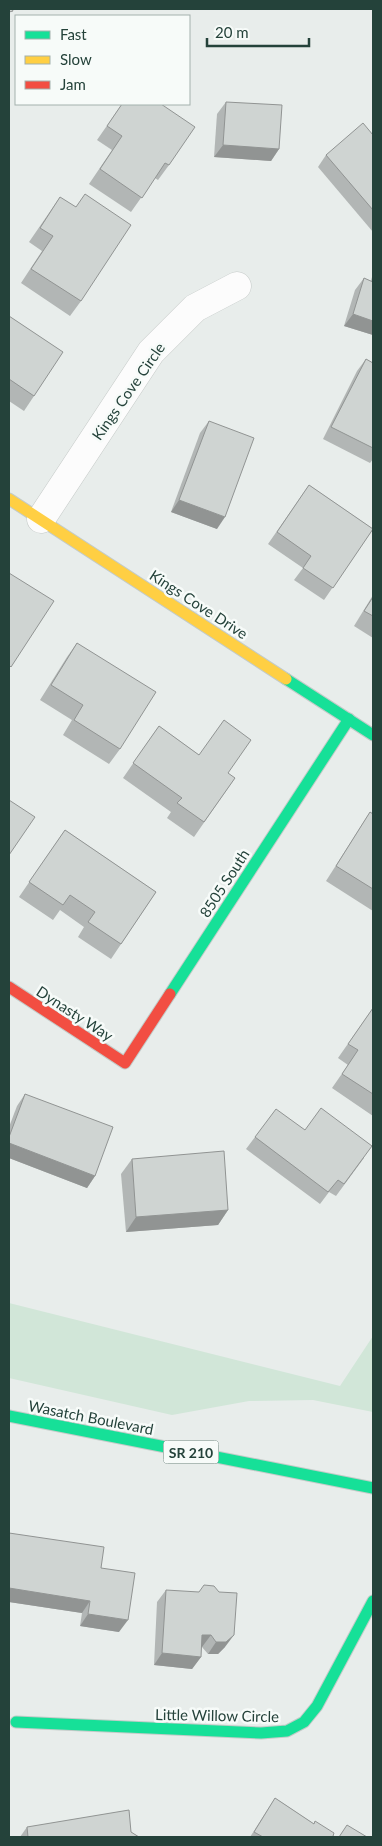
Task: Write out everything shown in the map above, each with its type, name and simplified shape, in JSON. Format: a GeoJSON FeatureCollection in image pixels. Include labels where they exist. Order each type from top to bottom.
{"type":"FeatureCollection","features":[{"type":"Feature","properties":{"kind":"street","name":"Kings Cove Circle"},"geometry":{"type":"LineString","coordinates":[[40,519],[151,352],[195,308],[237,286]]}},
{"type":"Feature","properties":{"kind":"street","name":"Kings Cove Drive"},"geometry":{"type":"LineString","coordinates":[[9,498],[373,735]]}},
{"type":"Feature","properties":{"kind":"street","name":"8505 South"},"geometry":{"type":"LineString","coordinates":[[125,1063],[348,719]]}},
{"type":"Feature","properties":{"kind":"street","name":"Dynasty Way"},"geometry":{"type":"LineString","coordinates":[[9,988],[125,1063]]}},
{"type":"Feature","properties":{"kind":"street","name":"Wasatch Boulevard"},"geometry":{"type":"LineString","coordinates":[[9,1416],[373,1488]]}},
{"type":"Feature","properties":{"kind":"street","name":"Little Willow Circle"},"geometry":{"type":"LineString","coordinates":[[16,1722],[261,1733],[288,1731],[304,1722],[317,1706],[373,1601]]}},
{"type":"Feature","properties":{"kind":"green space"},"geometry":{"type":"Polygon","coordinates":[[[9,1303],[340,1386],[373,1336],[373,1412],[313,1400],[249,1401],[172,1415],[9,1378],[9,1303]]]}},
{"type":"Feature","properties":{"kind":"building"},"geometry":{"type":"Polygon","coordinates":[[[226,102],[282,105],[279,149],[223,145],[226,102]]]}},
{"type":"Feature","properties":{"kind":"building"},"geometry":{"type":"Polygon","coordinates":[[[121,105],[162,105],[195,127],[169,165],[165,163],[142,198],[100,169],[122,136],[107,126],[121,105]]]}},
{"type":"Feature","properties":{"kind":"building"},"geometry":{"type":"Polygon","coordinates":[[[363,123],[373,135],[373,210],[326,155],[363,123]]]}},
{"type":"Feature","properties":{"kind":"building"},"geometry":{"type":"Polygon","coordinates":[[[85,194],[131,225],[81,301],[31,269],[53,236],[40,228],[60,197],[76,207],[85,194]]]}},
{"type":"Feature","properties":{"kind":"building"},"geometry":{"type":"Polygon","coordinates":[[[364,278],[373,282],[373,321],[353,314],[364,278]]]}},
{"type":"Feature","properties":{"kind":"building"},"geometry":{"type":"Polygon","coordinates":[[[9,316],[63,352],[34,396],[9,379],[9,316]]]}},
{"type":"Feature","properties":{"kind":"building"},"geometry":{"type":"Polygon","coordinates":[[[366,359],[373,363],[373,448],[331,427],[366,359]]]}},
{"type":"Feature","properties":{"kind":"building"},"geometry":{"type":"Polygon","coordinates":[[[209,421],[254,438],[225,517],[179,500],[209,421]]]}},
{"type":"Feature","properties":{"kind":"building"},"geometry":{"type":"Polygon","coordinates":[[[309,485],[373,529],[333,588],[303,568],[311,556],[277,532],[309,485]]]}},
{"type":"Feature","properties":{"kind":"building"},"geometry":{"type":"Polygon","coordinates":[[[9,573],[54,601],[11,667],[9,665],[9,573]]]}},
{"type":"Feature","properties":{"kind":"building"},"geometry":{"type":"Polygon","coordinates":[[[373,597],[373,616],[364,611],[373,597]]]}},
{"type":"Feature","properties":{"kind":"building"},"geometry":{"type":"Polygon","coordinates":[[[77,643],[156,692],[120,749],[74,720],[83,705],[51,685],[77,643]]]}},
{"type":"Feature","properties":{"kind":"building"},"geometry":{"type":"Polygon","coordinates":[[[224,720],[251,740],[228,773],[235,778],[204,822],[177,803],[182,798],[133,763],[159,726],[199,755],[224,720]]]}},
{"type":"Feature","properties":{"kind":"building"},"geometry":{"type":"Polygon","coordinates":[[[9,800],[35,817],[9,855],[9,800]]]}},
{"type":"Feature","properties":{"kind":"building"},"geometry":{"type":"Polygon","coordinates":[[[370,812],[373,814],[373,889],[336,866],[370,812]]]}},
{"type":"Feature","properties":{"kind":"building"},"geometry":{"type":"Polygon","coordinates":[[[65,830],[156,892],[121,944],[88,922],[95,912],[70,895],[63,905],[29,882],[65,830]]]}},
{"type":"Feature","properties":{"kind":"building"},"geometry":{"type":"Polygon","coordinates":[[[373,1008],[373,1094],[342,1074],[358,1050],[348,1044],[373,1008]]]}},
{"type":"Feature","properties":{"kind":"building"},"geometry":{"type":"Polygon","coordinates":[[[25,1094],[113,1127],[95,1176],[9,1143],[9,1137],[25,1094]]]}},
{"type":"Feature","properties":{"kind":"building"},"geometry":{"type":"Polygon","coordinates":[[[321,1108],[372,1146],[344,1184],[338,1180],[328,1192],[255,1137],[276,1109],[305,1130],[321,1108]]]}},
{"type":"Feature","properties":{"kind":"building"},"geometry":{"type":"Polygon","coordinates":[[[224,1151],[228,1210],[136,1217],[132,1159],[224,1151]]]}},
{"type":"Feature","properties":{"kind":"building"},"geometry":{"type":"Polygon","coordinates":[[[9,1533],[104,1547],[101,1568],[135,1573],[128,1620],[88,1614],[90,1601],[9,1588],[9,1533]]]}},
{"type":"Feature","properties":{"kind":"building"},"geometry":{"type":"Polygon","coordinates":[[[204,1585],[214,1586],[219,1592],[237,1593],[234,1635],[226,1642],[216,1642],[211,1635],[202,1635],[201,1657],[162,1653],[166,1590],[199,1592],[204,1585]]]}},
{"type":"Feature","properties":{"kind":"building"},"geometry":{"type":"Polygon","coordinates":[[[275,1798],[314,1824],[315,1821],[334,1833],[333,1836],[335,1837],[263,1837],[254,1832],[275,1798]]]}},
{"type":"Feature","properties":{"kind":"building"},"geometry":{"type":"Polygon","coordinates":[[[129,1810],[131,1832],[139,1837],[28,1837],[27,1827],[129,1810]]]}},
{"type":"Feature","properties":{"kind":"building"},"geometry":{"type":"Polygon","coordinates":[[[347,1825],[367,1837],[339,1837],[347,1825]]]}},
{"type":"Feature","properties":{"kind":"traffic: fast"},"geometry":{"type":"LineString","coordinates":[[286,679],[373,735]]}},
{"type":"Feature","properties":{"kind":"traffic: fast"},"geometry":{"type":"LineString","coordinates":[[170,994],[349,719]]}},
{"type":"Feature","properties":{"kind":"traffic: fast"},"geometry":{"type":"LineString","coordinates":[[9,1416],[373,1488]]}},
{"type":"Feature","properties":{"kind":"traffic: fast"},"geometry":{"type":"LineString","coordinates":[[16,1722],[261,1733],[287,1731],[304,1722],[317,1706],[373,1601]]}},
{"type":"Feature","properties":{"kind":"traffic: slow"},"geometry":{"type":"LineString","coordinates":[[9,499],[286,679]]}},
{"type":"Feature","properties":{"kind":"traffic: jam"},"geometry":{"type":"LineString","coordinates":[[9,987],[125,1063],[170,994]]}}]}
